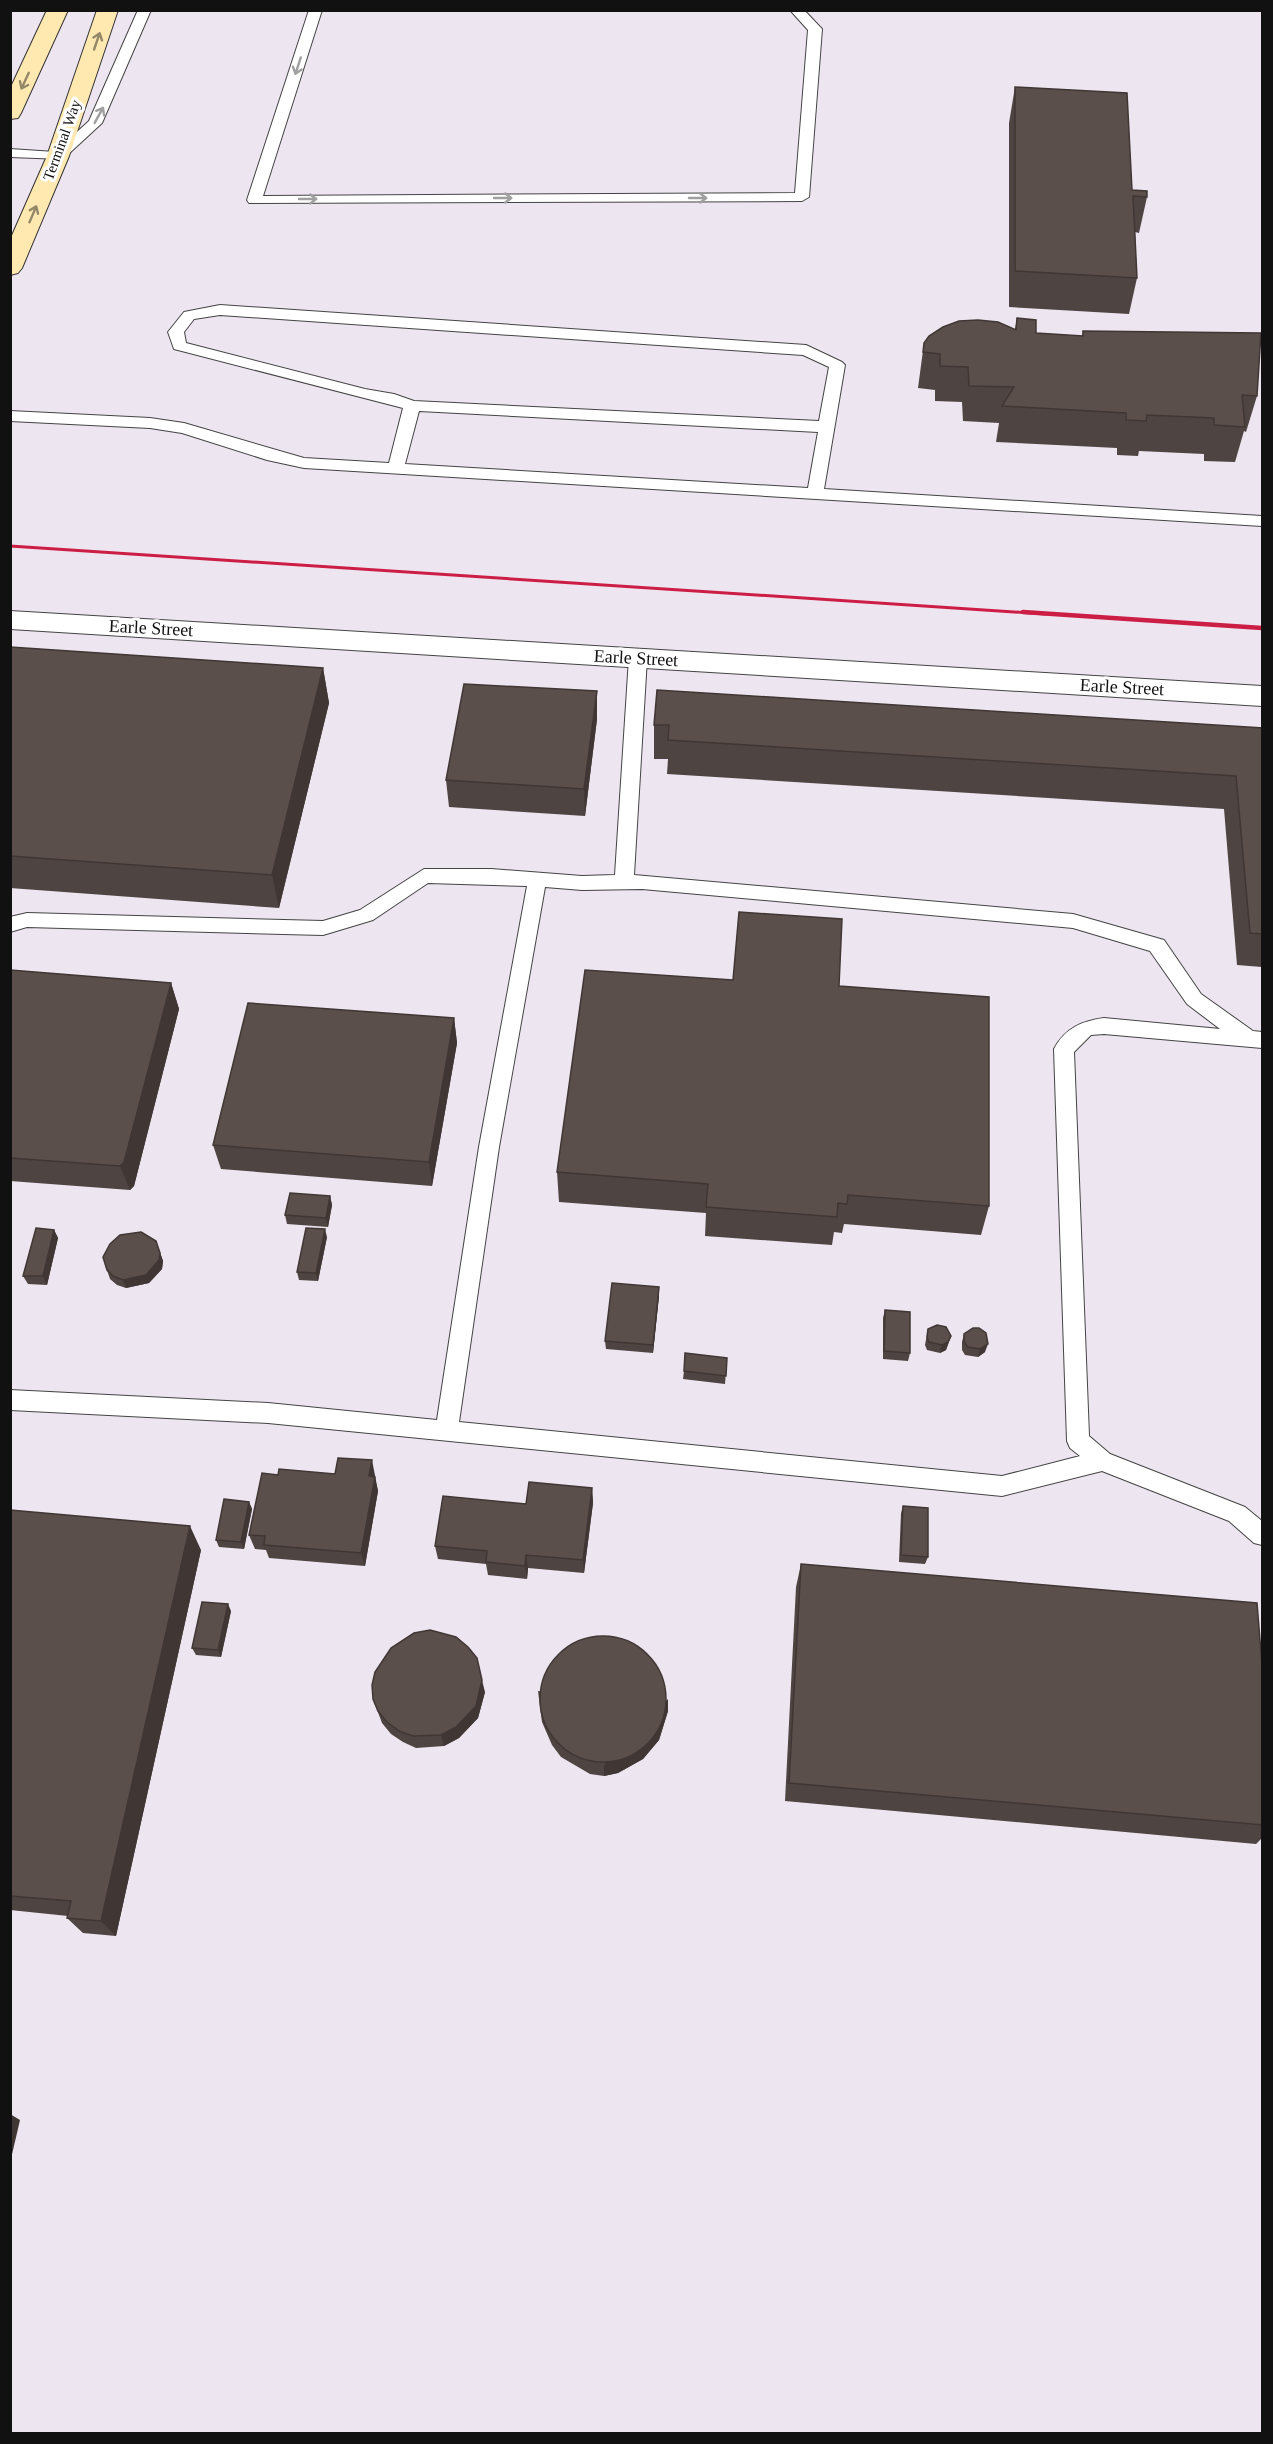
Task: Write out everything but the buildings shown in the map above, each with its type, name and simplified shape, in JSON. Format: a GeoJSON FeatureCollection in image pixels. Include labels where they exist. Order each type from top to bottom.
{"type":"FeatureCollection","features":[{"type":"Feature","properties":{"kind":"main road"},"geometry":{"type":"LineString","coordinates":[[10,113],[58,10]]}},
{"type":"Feature","properties":{"kind":"main road","name":"Terminal Way"},"geometry":{"type":"LineString","coordinates":[[10,268],[58,156],[108,10]]}},
{"type":"Feature","properties":{"kind":"street","name":"Earle Street"},"geometry":{"type":"LineString","coordinates":[[10,620],[1263,696]]}},
{"type":"Feature","properties":{"kind":"lane"},"geometry":{"type":"LineString","coordinates":[[10,153],[58,156],[95,123],[113,87],[145,10]]}},
{"type":"Feature","properties":{"kind":"lane"},"geometry":{"type":"LineString","coordinates":[[316,10],[254,200],[802,197],[815,28],[796,10]]}},
{"type":"Feature","properties":{"kind":"lane"},"geometry":{"type":"LineString","coordinates":[[815,494],[828,427],[837,365],[806,350],[220,310],[189,315],[176,332],[179,346],[365,394],[394,399],[412,406],[828,427]]}},
{"type":"Feature","properties":{"kind":"lane"},"geometry":{"type":"LineString","coordinates":[[396,468],[412,406]]}},
{"type":"Feature","properties":{"kind":"lane"},"geometry":{"type":"LineString","coordinates":[[10,416],[173,426],[304,463],[1263,521]]}},
{"type":"Feature","properties":{"kind":"lane"},"geometry":{"type":"LineString","coordinates":[[624,883],[638,658]]}},
{"type":"Feature","properties":{"kind":"lane"},"geometry":{"type":"LineString","coordinates":[[10,925],[27,920],[323,928],[366,915],[424,876],[491,876],[582,883],[642,882],[1073,921],[1157,945],[1194,999],[1256,1040]]}},
{"type":"Feature","properties":{"kind":"lane"},"geometry":{"type":"LineString","coordinates":[[446,1431],[489,1148],[537,880]]}},
{"type":"Feature","properties":{"kind":"lane"},"geometry":{"type":"LineString","coordinates":[[1256,1040],[1104,1026],[1086,1028],[1064,1049],[1078,1441],[1102,1461],[1237,1514],[1263,1535]]}},
{"type":"Feature","properties":{"kind":"lane"},"geometry":{"type":"LineString","coordinates":[[10,1400],[268,1413],[1002,1486],[1102,1461]]}},
{"type":"Feature","properties":{"kind":"shaded area"},"geometry":{"type":"Polygon","coordinates":[[[11,11],[1262,11],[1262,2433],[11,2434],[11,11]]]}},
{"type":"Feature","properties":{"kind":"railway"},"geometry":{"type":"LineString","coordinates":[[10,546],[1046,614]]}},
{"type":"Feature","properties":{"kind":"railway"},"geometry":{"type":"LineString","coordinates":[[1023,612],[1262,628]]}}]}
